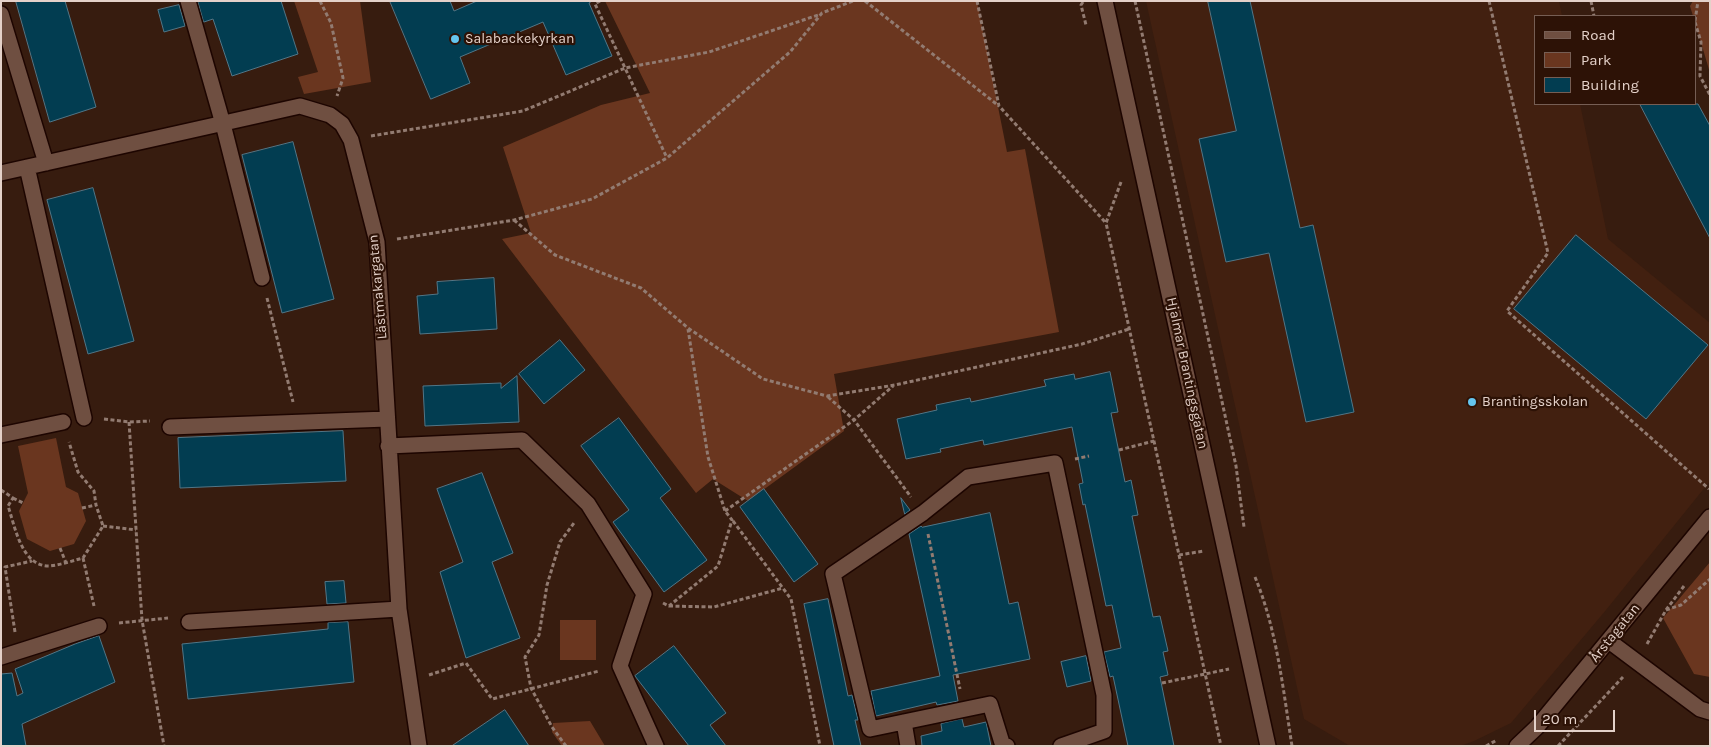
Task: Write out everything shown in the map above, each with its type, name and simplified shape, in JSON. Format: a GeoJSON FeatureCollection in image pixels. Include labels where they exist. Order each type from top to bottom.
{"type":"FeatureCollection","features":[{"type":"Feature","properties":{"kind":"street"},"geometry":{"type":"LineString","coordinates":[[188,1],[223,124],[262,278]]}},
{"type":"Feature","properties":{"kind":"street","name":"Hjalmar Brantingsgatan"},"geometry":{"type":"LineString","coordinates":[[1105,1],[1268,746]]}},
{"type":"Feature","properties":{"kind":"street"},"geometry":{"type":"LineString","coordinates":[[1,14],[46,163]]}},
{"type":"Feature","properties":{"kind":"street","name":"Lästmakargatan"},"geometry":{"type":"LineString","coordinates":[[1,173],[300,106],[330,115],[342,124],[351,140],[377,242],[399,609],[419,746]]}},
{"type":"Feature","properties":{"kind":"street"},"geometry":{"type":"LineString","coordinates":[[27,167],[84,418]]}},
{"type":"Feature","properties":{"kind":"street"},"geometry":{"type":"LineString","coordinates":[[170,427],[387,419]]}},
{"type":"Feature","properties":{"kind":"street"},"geometry":{"type":"LineString","coordinates":[[1,435],[63,422]]}},
{"type":"Feature","properties":{"kind":"street"},"geometry":{"type":"LineString","coordinates":[[388,446],[522,440],[588,504],[644,594],[620,666],[656,746]]}},
{"type":"Feature","properties":{"kind":"street"},"geometry":{"type":"LineString","coordinates":[[1007,746],[1003,746],[990,704],[870,729],[833,574],[923,513],[968,477],[1054,462],[1104,695],[1104,730],[1061,746]]}},
{"type":"Feature","properties":{"kind":"street","name":"Årstagatan"},"geometry":{"type":"LineString","coordinates":[[1517,746],[1537,727],[1710,516]]}},
{"type":"Feature","properties":{"kind":"street"},"geometry":{"type":"LineString","coordinates":[[189,622],[399,609]]}},
{"type":"Feature","properties":{"kind":"street"},"geometry":{"type":"LineString","coordinates":[[1,657],[99,626]]}},
{"type":"Feature","properties":{"kind":"street"},"geometry":{"type":"LineString","coordinates":[[1608,641],[1700,709],[1710,712]]}},
{"type":"Feature","properties":{"kind":"street"},"geometry":{"type":"LineString","coordinates":[[904,722],[908,746]]}},
{"type":"Feature","properties":{"kind":"path"},"geometry":{"type":"LineString","coordinates":[[320,1],[331,23],[343,78],[330,115]]}},
{"type":"Feature","properties":{"kind":"path"},"geometry":{"type":"LineString","coordinates":[[600,1],[595,4],[667,158]]}},
{"type":"Feature","properties":{"kind":"path"},"geometry":{"type":"LineString","coordinates":[[351,140],[523,111],[625,68],[709,52],[822,14],[853,1]]}},
{"type":"Feature","properties":{"kind":"path"},"geometry":{"type":"LineString","coordinates":[[866,1],[999,106],[1106,223],[1222,746]]}},
{"type":"Feature","properties":{"kind":"path"},"geometry":{"type":"LineString","coordinates":[[977,1],[999,106]]}},
{"type":"Feature","properties":{"kind":"path"},"geometry":{"type":"LineString","coordinates":[[1135,1],[1236,466],[1245,531]]}},
{"type":"Feature","properties":{"kind":"path"},"geometry":{"type":"LineString","coordinates":[[1489,1],[1548,253],[1508,311],[1709,489]]}},
{"type":"Feature","properties":{"kind":"path"},"geometry":{"type":"LineString","coordinates":[[1591,1],[1594,15]]}},
{"type":"Feature","properties":{"kind":"path"},"geometry":{"type":"LineString","coordinates":[[1696,15],[1698,1]]}},
{"type":"Feature","properties":{"kind":"path"},"geometry":{"type":"LineString","coordinates":[[1082,2],[1088,33]]}},
{"type":"Feature","properties":{"kind":"path"},"geometry":{"type":"LineString","coordinates":[[377,242],[514,220],[592,199],[667,158],[790,52],[822,14]]}},
{"type":"Feature","properties":{"kind":"path"},"geometry":{"type":"LineString","coordinates":[[1696,25],[1700,42],[1700,76],[1710,96]]}},
{"type":"Feature","properties":{"kind":"path"},"geometry":{"type":"LineString","coordinates":[[1106,223],[1122,184],[1120,175]]}},
{"type":"Feature","properties":{"kind":"path"},"geometry":{"type":"LineString","coordinates":[[514,220],[554,255],[641,288],[688,328],[763,379],[827,396],[895,385],[1082,344],[1129,329]]}},
{"type":"Feature","properties":{"kind":"path"},"geometry":{"type":"LineString","coordinates":[[262,278],[298,422]]}},
{"type":"Feature","properties":{"kind":"path"},"geometry":{"type":"LineString","coordinates":[[688,328],[708,457],[726,511],[791,599],[820,746]]}},
{"type":"Feature","properties":{"kind":"path"},"geometry":{"type":"LineString","coordinates":[[726,511],[769,483],[854,420],[895,385]]}},
{"type":"Feature","properties":{"kind":"path"},"geometry":{"type":"LineString","coordinates":[[827,396],[854,420],[923,513],[965,709]]}},
{"type":"Feature","properties":{"kind":"path"},"geometry":{"type":"LineString","coordinates":[[84,418],[156,422],[170,427]]}},
{"type":"Feature","properties":{"kind":"path"},"geometry":{"type":"LineString","coordinates":[[63,422],[78,472],[94,490],[96,505],[104,526]]}},
{"type":"Feature","properties":{"kind":"path"},"geometry":{"type":"LineString","coordinates":[[129,422],[142,620],[164,746]]}},
{"type":"Feature","properties":{"kind":"path"},"geometry":{"type":"LineString","coordinates":[[1119,450],[1154,441]]}},
{"type":"Feature","properties":{"kind":"path"},"geometry":{"type":"LineString","coordinates":[[1,490],[23,503]]}},
{"type":"Feature","properties":{"kind":"path"},"geometry":{"type":"LineString","coordinates":[[13,498],[8,506],[24,550],[32,561]]}},
{"type":"Feature","properties":{"kind":"path"},"geometry":{"type":"LineString","coordinates":[[566,746],[552,727],[531,688],[525,657],[539,635],[547,585],[560,542],[588,504]]}},
{"type":"Feature","properties":{"kind":"path"},"geometry":{"type":"LineString","coordinates":[[82,508],[96,505]]}},
{"type":"Feature","properties":{"kind":"path"},"geometry":{"type":"LineString","coordinates":[[669,606],[718,566],[732,520]]}},
{"type":"Feature","properties":{"kind":"path"},"geometry":{"type":"LineString","coordinates":[[104,526],[136,530]]}},
{"type":"Feature","properties":{"kind":"path"},"geometry":{"type":"LineString","coordinates":[[18,652],[4,568],[32,561],[47,566],[83,558],[104,526]]}},
{"type":"Feature","properties":{"kind":"path"},"geometry":{"type":"LineString","coordinates":[[60,548],[66,563]]}},
{"type":"Feature","properties":{"kind":"path"},"geometry":{"type":"LineString","coordinates":[[83,558],[99,626],[180,617],[189,622]]}},
{"type":"Feature","properties":{"kind":"path"},"geometry":{"type":"LineString","coordinates":[[1252,568],[1272,623],[1292,746]]}},
{"type":"Feature","properties":{"kind":"path"},"geometry":{"type":"LineString","coordinates":[[1645,596],[1666,610],[1681,605],[1710,579]]}},
{"type":"Feature","properties":{"kind":"path"},"geometry":{"type":"LineString","coordinates":[[644,594],[669,606],[714,607],[782,588]]}},
{"type":"Feature","properties":{"kind":"path"},"geometry":{"type":"LineString","coordinates":[[410,681],[466,663],[492,699],[620,666]]}},
{"type":"Feature","properties":{"kind":"path"},"geometry":{"type":"LineString","coordinates":[[1162,683],[1230,669]]}},
{"type":"Feature","properties":{"kind":"shaded area","name":"Brantingsskolan"},"geometry":{"type":"Polygon","coordinates":[[[1146,1],[1559,1],[1562,15],[1534,15],[1534,105],[1580,105],[1608,239],[1710,323],[1710,481],[1606,610],[1511,723],[1460,746],[1350,746],[1304,719],[1146,1]]]}},
{"type":"Feature","properties":{"kind":"green space"},"geometry":{"type":"Polygon","coordinates":[[[294,1],[360,1],[371,82],[304,94],[298,77],[318,72],[294,1]]]}},
{"type":"Feature","properties":{"kind":"green space"},"geometry":{"type":"Polygon","coordinates":[[[605,1],[977,1],[1007,152],[1025,149],[1059,332],[834,374],[844,431],[748,501],[713,479],[696,493],[502,239],[531,233],[503,147],[601,105],[650,93],[605,1]]]}},
{"type":"Feature","properties":{"kind":"green space"},"geometry":{"type":"Polygon","coordinates":[[[1693,1],[1710,1],[1710,73],[1696,25],[1696,15],[1693,15],[1690,6],[1693,1]]]}},
{"type":"Feature","properties":{"kind":"green space"},"geometry":{"type":"Polygon","coordinates":[[[56,438],[66,487],[78,493],[86,521],[74,544],[50,551],[27,539],[19,511],[28,493],[18,446],[56,438]]]}},
{"type":"Feature","properties":{"kind":"green space"},"geometry":{"type":"Polygon","coordinates":[[[1710,562],[1710,677],[1694,674],[1663,618],[1710,562]]]}},
{"type":"Feature","properties":{"kind":"green space"},"geometry":{"type":"Polygon","coordinates":[[[560,620],[596,620],[596,660],[560,660],[560,620]]]}},
{"type":"Feature","properties":{"kind":"green space"},"geometry":{"type":"Polygon","coordinates":[[[590,721],[605,746],[562,746],[552,732],[553,723],[590,721]]]}},
{"type":"Feature","properties":{"kind":"building"},"geometry":{"type":"Polygon","coordinates":[[[16,1],[65,1],[96,107],[50,122],[16,1]]]}},
{"type":"Feature","properties":{"kind":"building"},"geometry":{"type":"Polygon","coordinates":[[[198,1],[281,1],[298,54],[232,76],[213,19],[204,22],[198,1]]]}},
{"type":"Feature","properties":{"kind":"building","name":"Salabackekyrkan"},"geometry":{"type":"Polygon","coordinates":[[[390,1],[450,1],[454,11],[477,1],[592,1],[589,3],[612,56],[566,75],[543,22],[460,57],[470,83],[431,99],[390,1]]]}},
{"type":"Feature","properties":{"kind":"building"},"geometry":{"type":"Polygon","coordinates":[[[1208,1],[1250,1],[1300,228],[1313,225],[1354,412],[1306,422],[1269,253],[1226,262],[1199,139],[1236,131],[1208,1]]]}},
{"type":"Feature","properties":{"kind":"building"},"geometry":{"type":"Polygon","coordinates":[[[179,5],[185,26],[164,32],[158,10],[179,5]]]}},
{"type":"Feature","properties":{"kind":"building"},"geometry":{"type":"Polygon","coordinates":[[[1698,104],[1710,126],[1710,238],[1641,105],[1698,104]]]}},
{"type":"Feature","properties":{"kind":"building"},"geometry":{"type":"Polygon","coordinates":[[[293,142],[334,299],[282,313],[242,155],[293,142]]]}},
{"type":"Feature","properties":{"kind":"building"},"geometry":{"type":"Polygon","coordinates":[[[93,188],[134,341],[88,354],[47,200],[93,188]]]}},
{"type":"Feature","properties":{"kind":"building"},"geometry":{"type":"Polygon","coordinates":[[[1576,235],[1708,345],[1646,419],[1514,309],[1576,235]]]}},
{"type":"Feature","properties":{"kind":"building"},"geometry":{"type":"Polygon","coordinates":[[[494,278],[497,329],[420,334],[417,296],[438,294],[437,282],[494,278]]]}},
{"type":"Feature","properties":{"kind":"building"},"geometry":{"type":"Polygon","coordinates":[[[560,340],[585,370],[544,404],[519,374],[560,340]]]}},
{"type":"Feature","properties":{"kind":"building"},"geometry":{"type":"Polygon","coordinates":[[[1110,372],[1118,412],[1111,413],[1125,482],[1131,480],[1138,515],[1132,516],[1153,617],[1160,616],[1168,651],[1163,652],[1168,675],[1160,677],[1174,746],[1128,746],[1113,676],[1110,677],[1104,652],[1121,648],[1112,605],[1106,606],[1085,504],[1083,505],[1079,484],[1083,483],[1072,427],[984,445],[983,440],[940,449],[941,452],[906,459],[897,419],[937,410],[936,405],[970,398],[971,402],[1046,386],[1044,380],[1074,374],[1075,379],[1110,372]]]}},
{"type":"Feature","properties":{"kind":"building"},"geometry":{"type":"Polygon","coordinates":[[[517,376],[519,422],[425,426],[423,386],[501,383],[501,388],[517,376]]]}},
{"type":"Feature","properties":{"kind":"building"},"geometry":{"type":"Polygon","coordinates":[[[619,418],[671,489],[660,498],[707,560],[664,592],[613,522],[629,510],[581,446],[619,418]]]}},
{"type":"Feature","properties":{"kind":"building"},"geometry":{"type":"Polygon","coordinates":[[[343,431],[346,481],[180,488],[178,438],[343,431]]]}},
{"type":"Feature","properties":{"kind":"building"},"geometry":{"type":"Polygon","coordinates":[[[482,473],[513,553],[492,562],[520,638],[466,658],[440,572],[463,562],[437,489],[482,473]]]}},
{"type":"Feature","properties":{"kind":"building"},"geometry":{"type":"Polygon","coordinates":[[[764,489],[818,564],[794,582],[740,507],[764,489]]]}},
{"type":"Feature","properties":{"kind":"building"},"geometry":{"type":"Polygon","coordinates":[[[901,498],[910,510],[905,514],[901,498]]]}},
{"type":"Feature","properties":{"kind":"building"},"geometry":{"type":"Polygon","coordinates":[[[990,513],[1009,604],[1018,602],[1030,659],[953,675],[958,701],[937,705],[936,702],[876,716],[871,691],[940,676],[909,534],[921,526],[990,513]]]}},
{"type":"Feature","properties":{"kind":"building"},"geometry":{"type":"Polygon","coordinates":[[[344,581],[346,603],[327,604],[325,582],[344,581]]]}},
{"type":"Feature","properties":{"kind":"building"},"geometry":{"type":"Polygon","coordinates":[[[828,599],[848,696],[852,695],[858,720],[855,720],[861,746],[834,746],[804,604],[828,599]]]}},
{"type":"Feature","properties":{"kind":"building"},"geometry":{"type":"Polygon","coordinates":[[[348,622],[354,682],[188,699],[182,644],[328,629],[328,623],[348,622]]]}},
{"type":"Feature","properties":{"kind":"building"},"geometry":{"type":"Polygon","coordinates":[[[99,636],[115,682],[22,724],[26,746],[1,746],[1,674],[12,673],[17,696],[23,693],[15,669],[99,636]]]}},
{"type":"Feature","properties":{"kind":"building"},"geometry":{"type":"Polygon","coordinates":[[[674,646],[726,713],[710,725],[726,746],[689,746],[635,676],[674,646]]]}},
{"type":"Feature","properties":{"kind":"building"},"geometry":{"type":"Polygon","coordinates":[[[1086,656],[1091,681],[1067,687],[1061,662],[1086,656]]]}},
{"type":"Feature","properties":{"kind":"building"},"geometry":{"type":"Polygon","coordinates":[[[505,710],[529,746],[452,746],[505,710]]]}},
{"type":"Feature","properties":{"kind":"building"},"geometry":{"type":"Polygon","coordinates":[[[962,719],[964,727],[986,722],[991,746],[922,746],[921,736],[942,731],[941,724],[962,719]]]}},
{"type":"Feature","properties":{"kind":"place","name":"Salabackekyrkan"},"geometry":{"type":"Point","coordinates":[455,39]}},
{"type":"Feature","properties":{"kind":"place","name":"Brantingsskolan"},"geometry":{"type":"Point","coordinates":[1472,402]}}]}
